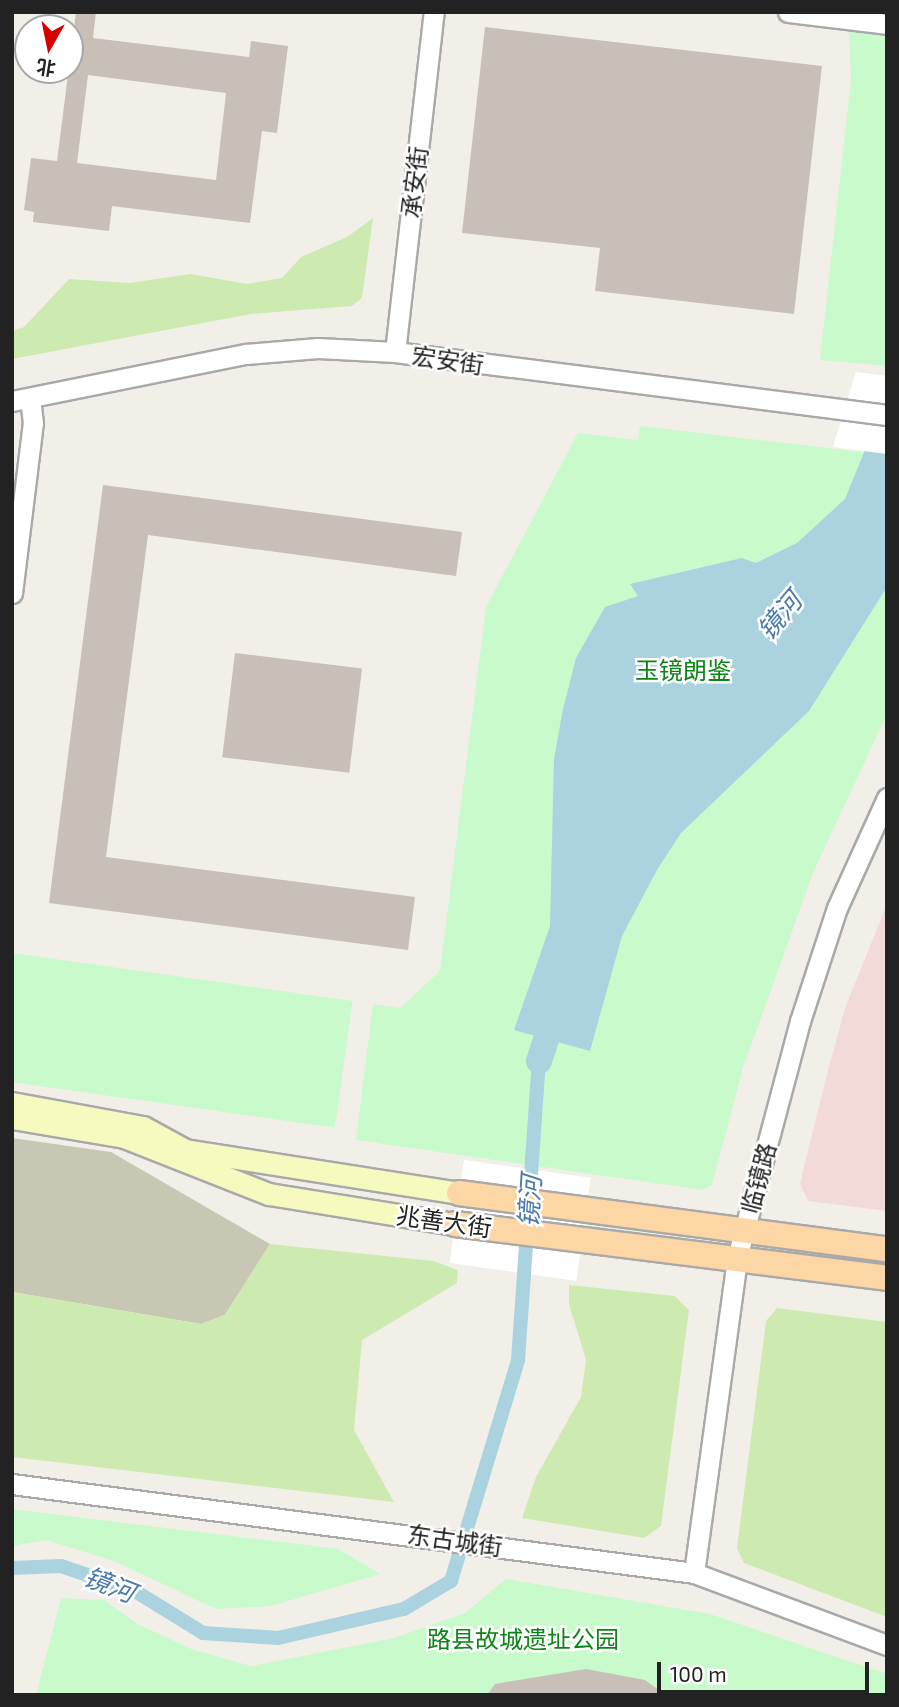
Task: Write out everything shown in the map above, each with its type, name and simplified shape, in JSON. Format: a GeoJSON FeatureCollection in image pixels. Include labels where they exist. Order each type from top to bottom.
{"type":"FeatureCollection","features":[{"type":"Feature","properties":{"kind":"main road","name":"兆善大街"},"geometry":{"type":"LineString","coordinates":[[12,1103],[143,1127],[185,1150],[459,1193],[887,1249]]}},
{"type":"Feature","properties":{"kind":"main road","name":"兆善大街"},"geometry":{"type":"LineString","coordinates":[[12,1118],[124,1137],[269,1194],[455,1224],[887,1278]]}},
{"type":"Feature","properties":{"kind":"street","name":"承安街"},"geometry":{"type":"LineString","coordinates":[[395,352],[434,12]]}},
{"type":"Feature","properties":{"kind":"street"},"geometry":{"type":"LineString","coordinates":[[788,12],[880,23]]}},
{"type":"Feature","properties":{"kind":"street","name":"宏安街"},"geometry":{"type":"LineString","coordinates":[[21,400],[246,354],[318,348],[395,352],[584,380],[887,415]]}},
{"type":"Feature","properties":{"kind":"street"},"geometry":{"type":"LineString","coordinates":[[12,593],[33,423],[21,400]]}},
{"type":"Feature","properties":{"kind":"street","name":"临镜路"},"geometry":{"type":"LineString","coordinates":[[694,1573],[737,1258],[800,1021],[837,908],[886,801]]}},
{"type":"Feature","properties":{"kind":"street","name":"东古城街"},"geometry":{"type":"LineString","coordinates":[[12,1484],[378,1529],[694,1573],[887,1645]]}},
{"type":"Feature","properties":{"kind":"shaded area"},"geometry":{"type":"Polygon","coordinates":[[[887,904],[887,1211],[808,1201],[800,1184],[829,1067],[845,1008],[887,904]]]}},
{"type":"Feature","properties":{"kind":"shaded area"},"geometry":{"type":"Polygon","coordinates":[[[12,1138],[111,1152],[270,1244],[225,1315],[201,1324],[12,1292],[12,1138]]]}},
{"type":"Feature","properties":{"kind":"green space"},"geometry":{"type":"Polygon","coordinates":[[[848,12],[887,12],[887,366],[820,360],[851,79],[848,12]]]}},
{"type":"Feature","properties":{"kind":"green space"},"geometry":{"type":"Polygon","coordinates":[[[373,218],[362,298],[352,306],[251,314],[12,359],[12,331],[24,327],[69,279],[129,283],[191,274],[247,284],[282,278],[301,257],[347,237],[373,218]]]}},
{"type":"Feature","properties":{"kind":"green space","name":"玉镜朗鉴"},"geometry":{"type":"Polygon","coordinates":[[[640,426],[887,455],[887,714],[813,873],[743,1068],[712,1185],[703,1190],[356,1140],[373,1004],[400,1008],[440,971],[486,607],[578,433],[638,440],[640,426]]]}},
{"type":"Feature","properties":{"kind":"green space"},"geometry":{"type":"Polygon","coordinates":[[[12,953],[353,1001],[335,1128],[12,1082],[12,953]]]}},
{"type":"Feature","properties":{"kind":"green space"},"geometry":{"type":"Polygon","coordinates":[[[270,1244],[433,1261],[458,1270],[457,1283],[362,1340],[354,1430],[394,1502],[12,1457],[12,1292],[201,1324],[225,1315],[270,1244]]]}},
{"type":"Feature","properties":{"kind":"green space"},"geometry":{"type":"Polygon","coordinates":[[[569,1285],[675,1296],[689,1310],[661,1526],[644,1538],[522,1518],[536,1477],[581,1397],[586,1360],[569,1304],[569,1285]]]}},
{"type":"Feature","properties":{"kind":"green space"},"geometry":{"type":"Polygon","coordinates":[[[777,1308],[887,1322],[887,1617],[744,1563],[737,1548],[766,1321],[777,1308]]]}},
{"type":"Feature","properties":{"kind":"green space","name":"路县故城遗址公园"},"geometry":{"type":"Polygon","coordinates":[[[12,1509],[338,1549],[380,1574],[271,1606],[216,1609],[114,1561],[46,1540],[12,1546],[12,1509]]]}},
{"type":"Feature","properties":{"kind":"green space","name":"路县故城遗址公园"},"geometry":{"type":"Polygon","coordinates":[[[506,1579],[710,1614],[887,1674],[887,1695],[36,1695],[61,1598],[104,1600],[138,1624],[191,1649],[251,1666],[394,1638],[465,1613],[506,1579]]]}},
{"type":"Feature","properties":{"kind":"water"},"geometry":{"type":"Polygon","coordinates":[[[887,396],[885,590],[809,711],[681,833],[657,870],[622,936],[590,1051],[514,1030],[550,926],[554,759],[563,709],[576,658],[605,607],[638,596],[630,584],[742,558],[756,563],[797,543],[845,499],[887,396]]]}},
{"type":"Feature","properties":{"kind":"pier"},"geometry":{"type":"Polygon","coordinates":[[[856,372],[887,376],[887,454],[833,447],[856,372]]]}},
{"type":"Feature","properties":{"kind":"pier"},"geometry":{"type":"Polygon","coordinates":[[[464,1160],[591,1178],[576,1281],[450,1263],[464,1160]]]}},
{"type":"Feature","properties":{"kind":"building"},"geometry":{"type":"Polygon","coordinates":[[[76,12],[96,12],[93,38],[249,57],[251,41],[288,46],[277,133],[262,131],[250,223],[112,206],[109,231],[33,222],[34,212],[24,210],[31,158],[57,161],[67,84],[84,84],[84,14],[76,12]],[[88,75],[77,163],[216,180],[226,93],[88,75]]]}},
{"type":"Feature","properties":{"kind":"building"},"geometry":{"type":"Polygon","coordinates":[[[485,27],[822,66],[794,314],[595,291],[600,248],[462,233],[485,27]]]}},
{"type":"Feature","properties":{"kind":"building"},"geometry":{"type":"Polygon","coordinates":[[[103,485],[462,532],[456,576],[148,535],[106,857],[415,897],[408,950],[49,903],[103,485]]]}},
{"type":"Feature","properties":{"kind":"building"},"geometry":{"type":"Polygon","coordinates":[[[235,653],[362,669],[349,773],[222,757],[235,653]]]}},
{"type":"Feature","properties":{"kind":"building"},"geometry":{"type":"Polygon","coordinates":[[[586,1669],[645,1680],[666,1695],[487,1695],[495,1684],[586,1669]]]}},
{"type":"Feature","properties":{"kind":"waterway","name":"镜河"},"geometry":{"type":"LineString","coordinates":[[539,1061],[557,1006]]}},
{"type":"Feature","properties":{"kind":"waterway","name":"镜河"},"geometry":{"type":"LineString","coordinates":[[12,1568],[61,1566],[135,1591],[203,1633],[278,1638],[404,1609],[451,1581],[518,1360],[539,1061]]}}]}
